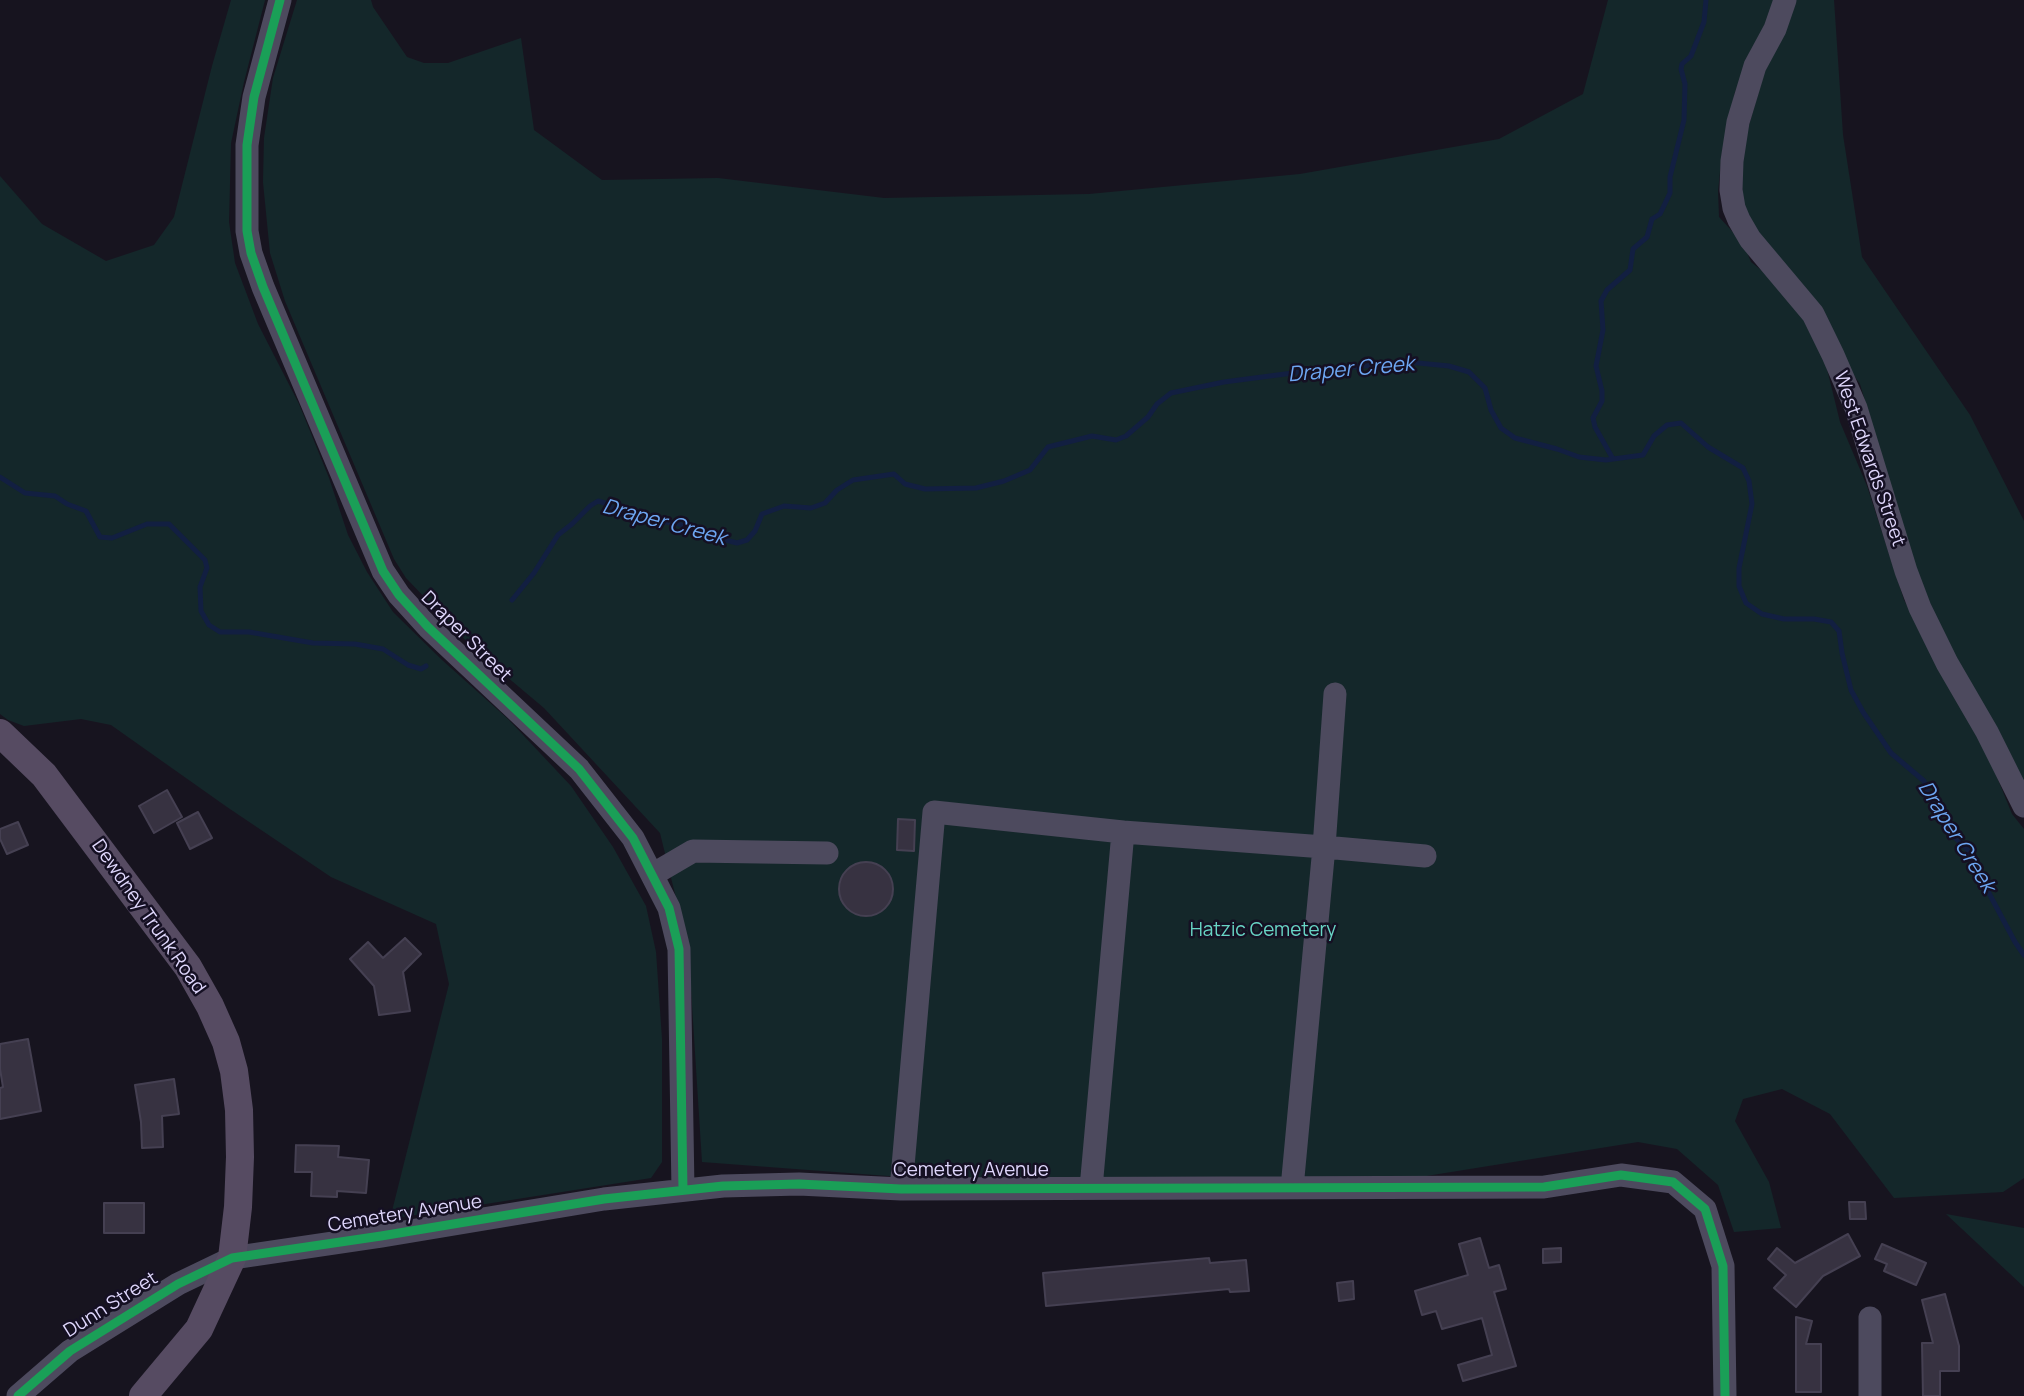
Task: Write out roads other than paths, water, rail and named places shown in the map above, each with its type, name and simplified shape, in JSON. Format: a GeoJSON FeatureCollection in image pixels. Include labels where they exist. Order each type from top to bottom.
{"type":"FeatureCollection","features":[{"type":"Feature","properties":{"kind":"main road","name":"Dewdney Trunk Road"},"geometry":{"type":"LineString","coordinates":[[0,733],[44,775],[188,967],[221,1030],[234,1071],[239,1110],[238,1207],[232,1258],[199,1329],[143,1396]]}},
{"type":"Feature","properties":{"kind":"street","name":"Draper Street"},"geometry":{"type":"LineString","coordinates":[[280,0],[254,97],[247,145],[247,231],[251,253],[383,571],[399,595],[428,627],[579,769],[633,838],[669,908],[679,949],[683,1190]]}},
{"type":"Feature","properties":{"kind":"street","name":"West Edwards Street"},"geometry":{"type":"LineString","coordinates":[[1785,0],[1775,29],[1755,66],[1738,122],[1732,161],[1731,190],[1734,208],[1750,239],[1813,314],[1833,355],[1856,408],[1920,608],[2024,806]]}},
{"type":"Feature","properties":{"kind":"street"},"geometry":{"type":"LineString","coordinates":[[1293,1188],[1335,694]]}},
{"type":"Feature","properties":{"kind":"street"},"geometry":{"type":"LineString","coordinates":[[901,1189],[934,812],[1123,832],[1425,856]]}},
{"type":"Feature","properties":{"kind":"street"},"geometry":{"type":"LineString","coordinates":[[1091,1188],[1123,832]]}},
{"type":"Feature","properties":{"kind":"street"},"geometry":{"type":"LineString","coordinates":[[652,875],[693,851],[827,853]]}},
{"type":"Feature","properties":{"kind":"street","name":"Cemetery Avenue"},"geometry":{"type":"LineString","coordinates":[[232,1258],[604,1199],[723,1186],[799,1184],[901,1189],[1544,1187],[1620,1175],[1672,1182],[1705,1209],[1723,1266],[1725,1396]]}},
{"type":"Feature","properties":{"kind":"street","name":"Dunn Street"},"geometry":{"type":"LineString","coordinates":[[18,1396],[69,1350],[178,1283],[232,1258]]}},
{"type":"Feature","properties":{"kind":"street"},"geometry":{"type":"LineString","coordinates":[[1870,1318],[1870,1396]]}},
{"type":"Feature","properties":{"kind":"waterway"},"geometry":{"type":"LineString","coordinates":[[1613,459],[1595,427],[1593,418],[1602,401],[1596,366],[1603,330],[1601,301],[1607,290],[1630,270],[1633,249],[1647,237],[1652,219],[1660,214],[1670,193],[1670,177],[1684,120],[1685,84],[1681,69],[1682,64],[1691,56],[1704,22],[1706,0]]}},
{"type":"Feature","properties":{"kind":"waterway","name":"Draper Creek"},"geometry":{"type":"LineString","coordinates":[[512,600],[534,573],[558,535],[598,501],[608,504],[617,512],[645,521],[676,523],[737,543],[747,540],[755,531],[762,514],[784,506],[811,508],[825,503],[837,490],[853,480],[894,474],[905,484],[925,489],[976,488],[1004,481],[1030,470],[1048,447],[1092,436],[1116,440],[1126,436],[1171,393],[1224,382],[1308,371],[1408,362],[1449,366],[1469,372],[1485,388],[1491,410],[1501,428],[1515,438],[1579,457],[1606,460],[1643,455],[1654,436],[1667,425],[1681,423],[1708,447],[1743,468],[1749,481],[1752,504],[1739,568],[1739,586],[1746,603],[1762,614],[1784,619],[1831,622],[1839,631],[1851,690],[1863,712],[1891,753],[1924,781],[1935,812],[1949,832],[1968,850],[2024,955]]}},
{"type":"Feature","properties":{"kind":"waterway","name":"Draper Creek"},"geometry":{"type":"LineString","coordinates":[[0,477],[25,493],[55,496],[86,511],[100,537],[112,538],[147,524],[169,524],[205,560],[207,568],[200,587],[201,611],[209,625],[220,632],[249,632],[313,643],[355,644],[383,649],[408,665],[421,669],[426,666]]}},
{"type":"Feature","properties":{"kind":"park label","name":"Hatzic Cemetery"},"geometry":{"type":"Point","coordinates":[1263,931]}}]}
